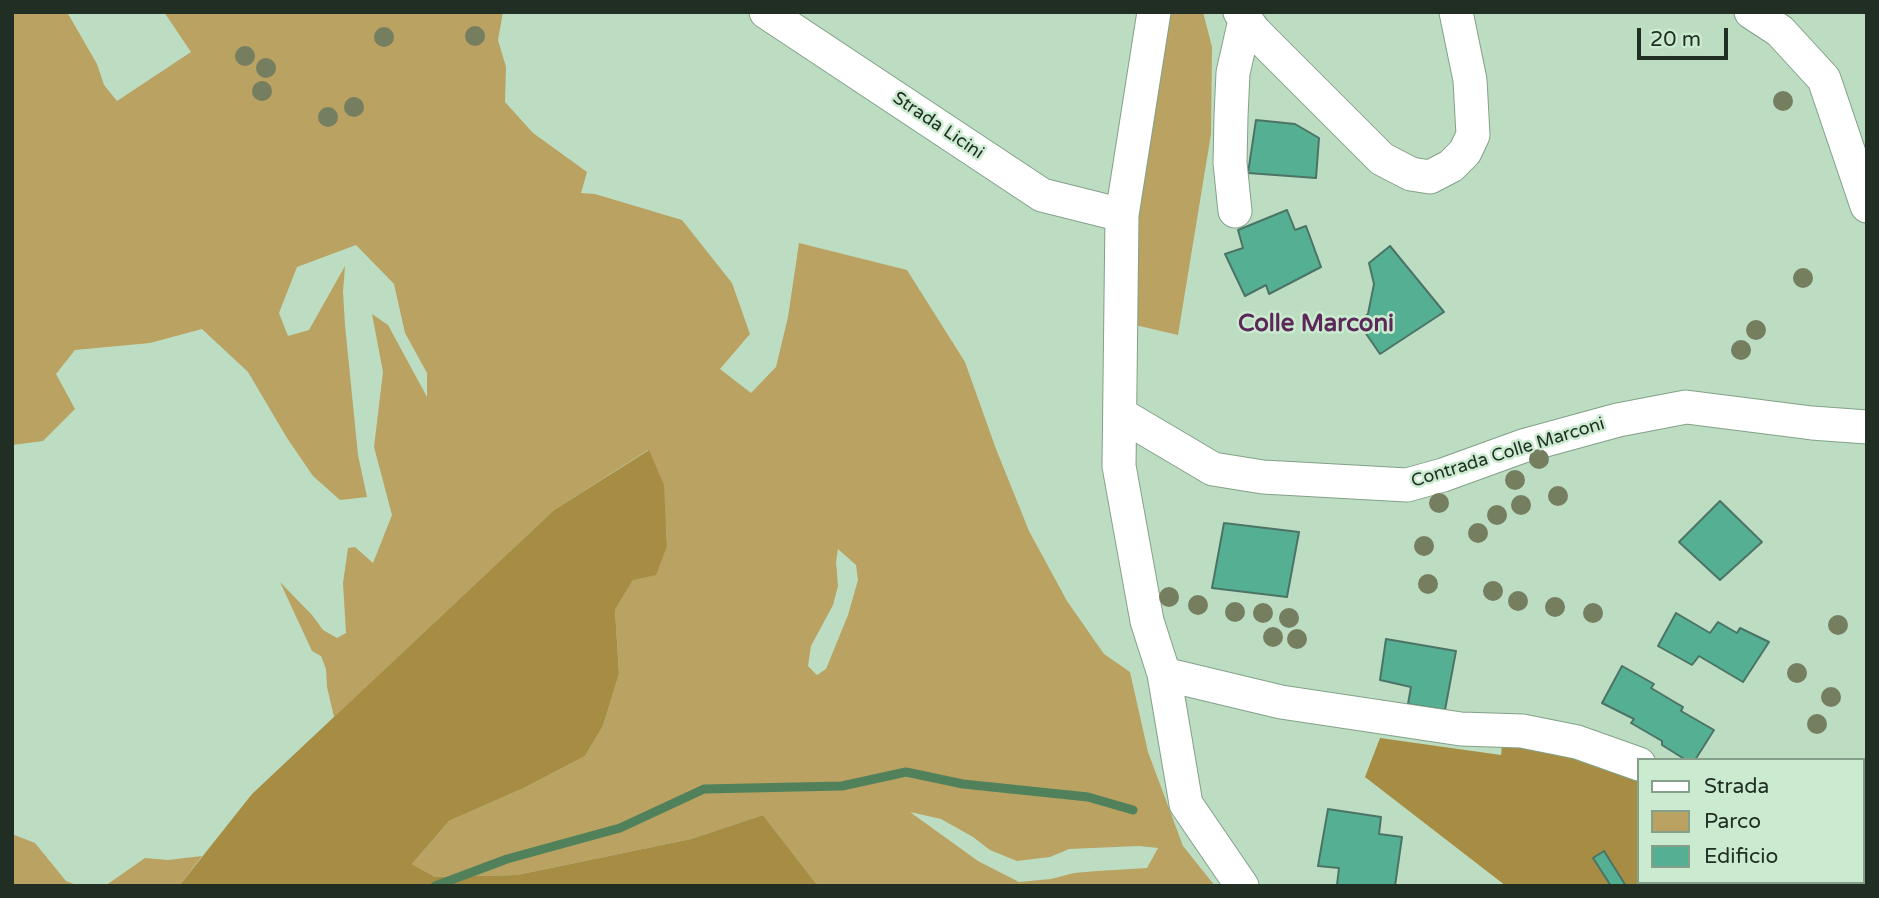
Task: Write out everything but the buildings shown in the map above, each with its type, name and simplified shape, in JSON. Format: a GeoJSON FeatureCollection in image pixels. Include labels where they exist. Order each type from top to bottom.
{"type":"FeatureCollection","features":[{"type":"Feature","properties":{"kind":"street","name":"Strada Licini"},"geometry":{"type":"LineString","coordinates":[[765,12],[1042,195],[1122,215]]}},
{"type":"Feature","properties":{"kind":"street"},"geometry":{"type":"LineString","coordinates":[[1154,12],[1122,215],[1119,466],[1147,621],[1164,674],[1186,804],[1242,886]]}},
{"type":"Feature","properties":{"kind":"street"},"geometry":{"type":"LineString","coordinates":[[1243,16],[1254,31],[1382,159],[1411,174],[1430,177],[1451,166],[1465,152],[1473,135],[1470,80],[1456,12]]}},
{"type":"Feature","properties":{"kind":"street"},"geometry":{"type":"LineString","coordinates":[[1751,12],[1780,31],[1824,79],[1867,206]]}},
{"type":"Feature","properties":{"kind":"street"},"geometry":{"type":"LineString","coordinates":[[1235,211],[1230,163],[1231,105],[1233,73],[1243,16]]}},
{"type":"Feature","properties":{"kind":"street","name":"Contrada Colle Marconi"},"geometry":{"type":"LineString","coordinates":[[1120,414],[1213,469],[1263,477],[1406,485],[1443,475],[1523,446],[1618,419],[1686,407],[1867,427]]}},
{"type":"Feature","properties":{"kind":"street"},"geometry":{"type":"LineString","coordinates":[[1164,674],[1281,702],[1461,729],[1522,731],[1550,736],[1577,742],[1638,764]]}},
{"type":"Feature","properties":{"kind":"green space"},"geometry":{"type":"Polygon","coordinates":[[[12,12],[67,12],[97,64],[104,85],[117,101],[191,52],[164,12],[503,12],[498,40],[506,67],[505,102],[533,133],[587,172],[581,193],[595,194],[682,220],[732,283],[750,334],[720,369],[751,393],[776,367],[788,317],[799,243],[907,270],[965,362],[1029,531],[1067,601],[1104,654],[1130,672],[1148,752],[1183,846],[1215,886],[818,886],[763,815],[691,839],[517,875],[435,877],[412,864],[449,821],[526,787],[585,756],[603,726],[619,674],[615,610],[633,580],[667,546],[666,524],[648,450],[554,510],[334,717],[326,669],[321,656],[312,651],[280,582],[323,630],[337,638],[346,633],[343,583],[348,548],[355,547],[373,563],[392,515],[374,447],[383,372],[372,314],[388,325],[427,397],[427,373],[405,333],[394,284],[356,245],[297,267],[279,313],[288,336],[309,330],[345,266],[345,325],[358,455],[367,497],[340,500],[313,476],[248,372],[202,329],[150,343],[75,350],[56,374],[75,409],[43,441],[12,445],[12,12]],[[838,549],[838,586],[833,605],[811,646],[808,666],[817,675],[826,669],[848,615],[858,580],[856,565],[838,549]],[[910,812],[978,861],[1019,882],[1051,879],[1074,873],[1147,868],[1158,848],[1139,846],[1069,849],[1050,857],[1017,861],[990,850],[941,819],[910,812]]]}},
{"type":"Feature","properties":{"kind":"green space"},"geometry":{"type":"Polygon","coordinates":[[[1165,12],[1203,12],[1212,47],[1211,134],[1178,335],[1131,324],[1141,151],[1165,12]]]}},
{"type":"Feature","properties":{"kind":"green space"},"geometry":{"type":"Polygon","coordinates":[[[12,834],[35,843],[66,881],[79,886],[12,886],[12,834]]]}},
{"type":"Feature","properties":{"kind":"green space"},"geometry":{"type":"Polygon","coordinates":[[[202,856],[179,886],[105,886],[145,858],[168,860],[202,856]]]}},
{"type":"Feature","properties":{"kind":"shaded area"},"geometry":{"type":"Polygon","coordinates":[[[649,450],[664,485],[667,546],[656,575],[633,580],[615,610],[619,674],[603,726],[585,756],[526,787],[449,821],[412,864],[435,877],[517,875],[691,839],[763,815],[818,886],[179,886],[252,794],[554,510],[649,450]]]}},
{"type":"Feature","properties":{"kind":"shaded area"},"geometry":{"type":"Polygon","coordinates":[[[1503,733],[1638,769],[1640,886],[1506,886],[1365,777],[1380,738],[1501,755],[1503,733]]]}},
{"type":"Feature","properties":{"kind":"shaded area"},"geometry":{"type":"Polygon","coordinates":[[[1647,884],[1811,884],[1810,886],[1647,884]]]}},
{"type":"Feature","properties":{"kind":"waterway"},"geometry":{"type":"LineString","coordinates":[[435,886],[507,859],[620,828],[704,789],[842,786],[906,772],[963,784],[1088,797],[1133,810]]}},
{"type":"Feature","properties":{"kind":"district","name":"Colle Marconi"},"geometry":{"type":"Point","coordinates":[1316,325]}}]}
